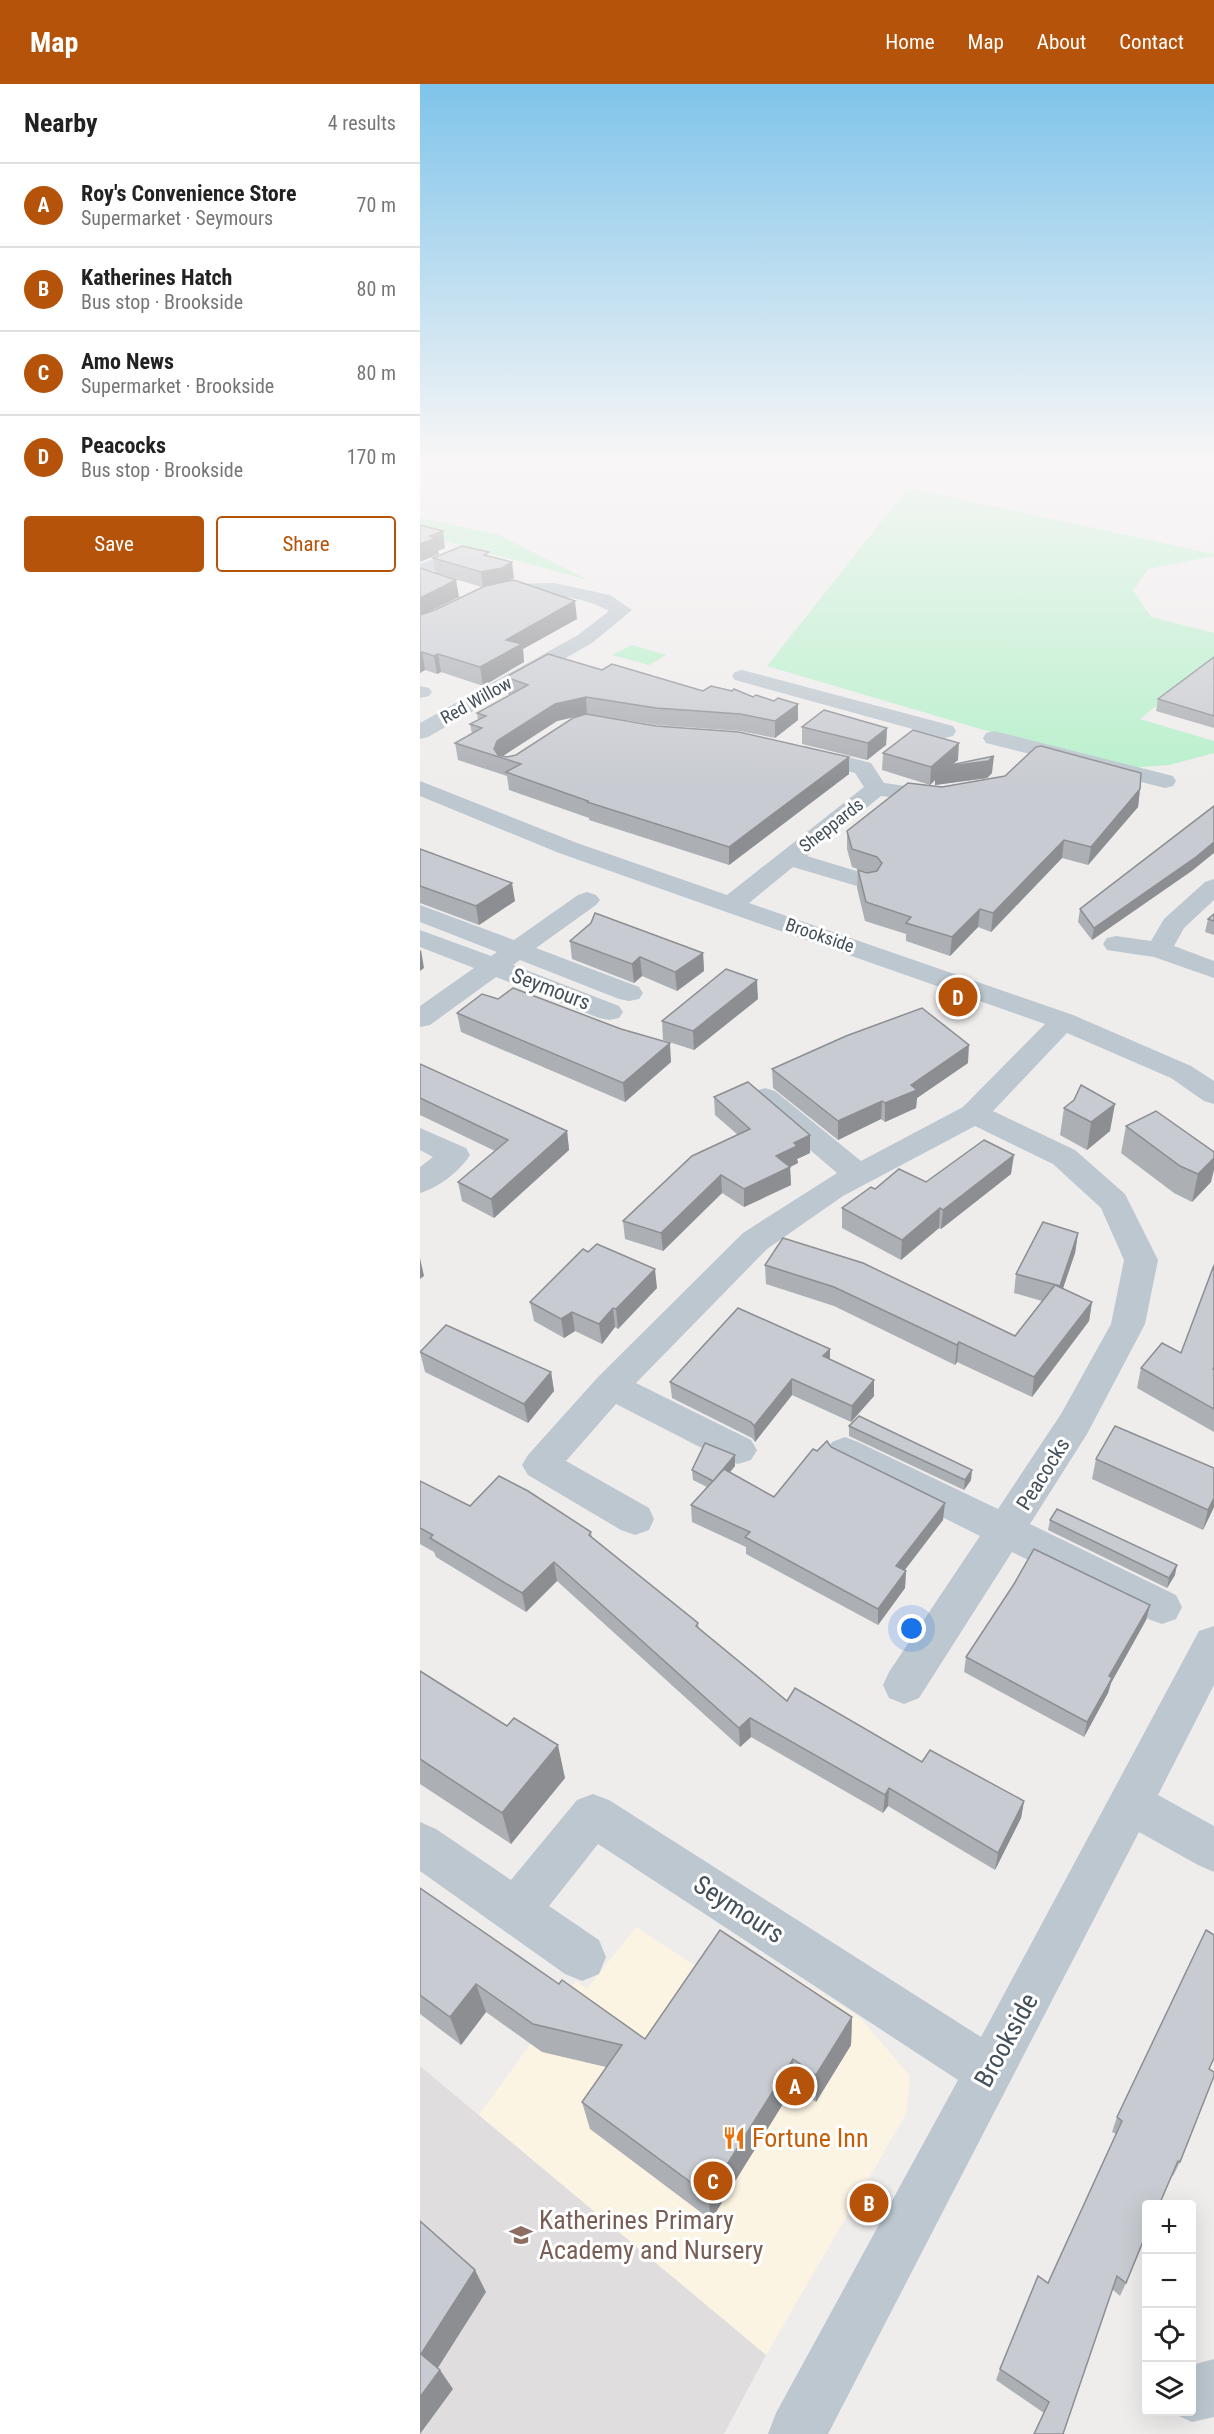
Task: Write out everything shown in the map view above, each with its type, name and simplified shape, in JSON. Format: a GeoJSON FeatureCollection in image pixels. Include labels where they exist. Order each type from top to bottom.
{"type":"FeatureCollection","features":[{"type":"Feature","properties":{"kind":"street"},"geometry":{"type":"LineString","coordinates":[[420,577],[439,583]]}},
{"type":"Feature","properties":{"kind":"street","name":"Red Willow"},"geometry":{"type":"LineString","coordinates":[[458,588],[482,596]]}},
{"type":"Feature","properties":{"kind":"street","name":"Red Willow"},"geometry":{"type":"LineString","coordinates":[[420,626],[482,596],[511,590],[554,589],[603,599],[622,610],[585,639],[420,732]]}},
{"type":"Feature","properties":{"kind":"street"},"geometry":{"type":"LineString","coordinates":[[585,639],[608,645]]}},
{"type":"Feature","properties":{"kind":"street"},"geometry":{"type":"LineString","coordinates":[[742,676],[945,730]]}},
{"type":"Feature","properties":{"kind":"street"},"geometry":{"type":"LineString","coordinates":[[840,702],[795,735],[863,768],[876,789]]}},
{"type":"Feature","properties":{"kind":"street"},"geometry":{"type":"LineString","coordinates":[[994,738],[1165,782]]}},
{"type":"Feature","properties":{"kind":"street"},"geometry":{"type":"LineString","coordinates":[[1015,767],[1036,748]]}},
{"type":"Feature","properties":{"kind":"street","name":"Brookside"},"geometry":{"type":"LineString","coordinates":[[420,788],[568,848],[1063,1021],[1181,1072],[1214,1095]]}},
{"type":"Feature","properties":{"kind":"street","name":"Sheppards"},"geometry":{"type":"LineString","coordinates":[[730,905],[876,789],[920,793]]}},
{"type":"Feature","properties":{"kind":"street","name":"Sheppards"},"geometry":{"type":"LineString","coordinates":[[790,858],[867,882]]}},
{"type":"Feature","properties":{"kind":"street"},"geometry":{"type":"LineString","coordinates":[[1159,950],[1173,924],[1214,887]]}},
{"type":"Feature","properties":{"kind":"street"},"geometry":{"type":"LineString","coordinates":[[517,951],[587,900]]}},
{"type":"Feature","properties":{"kind":"street","name":"Seymours"},"geometry":{"type":"LineString","coordinates":[[420,913],[629,993]]}},
{"type":"Feature","properties":{"kind":"street","name":"Seymours"},"geometry":{"type":"LineString","coordinates":[[420,938],[609,1012]]}},
{"type":"Feature","properties":{"kind":"street"},"geometry":{"type":"LineString","coordinates":[[1116,944],[1159,950],[1214,970]]}},
{"type":"Feature","properties":{"kind":"street","name":"Seymours"},"geometry":{"type":"LineString","coordinates":[[420,1019],[517,951]]}},
{"type":"Feature","properties":{"kind":"street"},"geometry":{"type":"LineString","coordinates":[[635,1519],[540,1465],[611,1386],[755,1241],[832,1189],[974,1114],[1063,1021]]}},
{"type":"Feature","properties":{"kind":"street"},"geometry":{"type":"LineString","coordinates":[[765,1097],[859,1175]]}},
{"type":"Feature","properties":{"kind":"street","name":"Peacocks"},"geometry":{"type":"LineString","coordinates":[[904,1685],[1074,1424],[1128,1324],[1141,1260],[1114,1202],[1064,1157],[974,1114]]}},
{"type":"Feature","properties":{"kind":"street"},"geometry":{"type":"LineString","coordinates":[[420,1138],[455,1155],[420,1183]]}},
{"type":"Feature","properties":{"kind":"street"},"geometry":{"type":"LineString","coordinates":[[611,1386],[738,1450]]}},
{"type":"Feature","properties":{"kind":"street"},"geometry":{"type":"LineString","coordinates":[[845,1452],[1162,1607]]}},
{"type":"Feature","properties":{"kind":"street","name":"Brookside"},"geometry":{"type":"LineString","coordinates":[[797,2434],[1035,1987],[1214,1644]]}},
{"type":"Feature","properties":{"kind":"street"},"geometry":{"type":"LineString","coordinates":[[1129,1803],[1214,1850]]}},
{"type":"Feature","properties":{"kind":"street","name":"Seymours"},"geometry":{"type":"LineString","coordinates":[[516,1910],[593,1815],[989,2071]]}},
{"type":"Feature","properties":{"kind":"street"},"geometry":{"type":"LineString","coordinates":[[420,1844],[582,1957]]}},
{"type":"Feature","properties":{"kind":"street"},"geometry":{"type":"LineString","coordinates":[[1196,2392],[1214,2388]]}},
{"type":"Feature","properties":{"kind":"shaded area"},"geometry":{"type":"Polygon","coordinates":[[[636,1927],[700,1969],[740,1958],[780,1968],[860,2018],[910,2076],[906,2114],[766,2355],[479,2115],[576,1981],[587,1989],[636,1927]]]}},
{"type":"Feature","properties":{"kind":"shaded area","name":"Katherines Primary Academy and Nursery"},"geometry":{"type":"Polygon","coordinates":[[[420,2066],[766,2355],[724,2434],[420,2434],[420,2066]]]}},
{"type":"Feature","properties":{"kind":"green space"},"geometry":{"type":"Polygon","coordinates":[[[550,570],[568,570],[588,580],[550,570]]]}},
{"type":"Feature","properties":{"kind":"green space"},"geometry":{"type":"Polygon","coordinates":[[[843,570],[1148,570],[1133,591],[1151,617],[1214,633],[1214,659],[1140,719],[1214,741],[1214,753],[1169,765],[1116,769],[767,666],[843,570]]]}},
{"type":"Feature","properties":{"kind":"green space"},"geometry":{"type":"Polygon","coordinates":[[[632,645],[666,655],[649,665],[612,655],[632,645]]]}},
{"type":"Feature","properties":{"kind":"building"},"geometry":{"type":"Polygon","coordinates":[[[420,570],[456,580],[420,598],[420,570]]]}},
{"type":"Feature","properties":{"kind":"building"},"geometry":{"type":"Polygon","coordinates":[[[473,570],[493,570],[481,572],[473,570]]]}},
{"type":"Feature","properties":{"kind":"building"},"geometry":{"type":"Polygon","coordinates":[[[514,580],[575,601],[506,640],[522,644],[480,667],[438,654],[434,656],[420,653],[420,615],[485,586],[514,580]]]}},
{"type":"Feature","properties":{"kind":"building"},"geometry":{"type":"Polygon","coordinates":[[[548,654],[602,670],[612,664],[703,691],[711,686],[732,691],[734,689],[753,697],[756,695],[774,701],[778,698],[798,704],[775,721],[740,714],[656,708],[586,697],[555,704],[497,741],[494,749],[498,755],[507,757],[516,755],[573,718],[586,714],[656,726],[739,732],[849,757],[729,847],[587,802],[506,772],[521,764],[455,743],[482,728],[470,724],[486,716],[477,713],[528,685],[506,677],[548,654]]]}},
{"type":"Feature","properties":{"kind":"building"},"geometry":{"type":"Polygon","coordinates":[[[1214,657],[1214,716],[1158,699],[1214,657]]]}},
{"type":"Feature","properties":{"kind":"building"},"geometry":{"type":"Polygon","coordinates":[[[824,710],[887,728],[868,743],[802,727],[824,710]]]}},
{"type":"Feature","properties":{"kind":"building"},"geometry":{"type":"Polygon","coordinates":[[[913,730],[959,743],[931,767],[883,753],[913,730]]]}},
{"type":"Feature","properties":{"kind":"building"},"geometry":{"type":"Polygon","coordinates":[[[1041,746],[1141,773],[1140,789],[1091,847],[1064,840],[993,913],[980,909],[952,937],[906,923],[911,917],[866,902],[858,870],[867,873],[877,871],[882,863],[877,857],[852,849],[847,831],[908,783],[942,787],[1005,776],[1036,747],[1041,746]]]}},
{"type":"Feature","properties":{"kind":"building"},"geometry":{"type":"Polygon","coordinates":[[[994,756],[988,761],[936,768],[994,756]]]}},
{"type":"Feature","properties":{"kind":"building"},"geometry":{"type":"Polygon","coordinates":[[[1214,806],[1214,842],[1094,928],[1080,909],[1214,806]]]}},
{"type":"Feature","properties":{"kind":"building"},"geometry":{"type":"Polygon","coordinates":[[[420,849],[512,883],[476,906],[420,886],[420,849]]]}},
{"type":"Feature","properties":{"kind":"building"},"geometry":{"type":"Polygon","coordinates":[[[595,913],[703,953],[675,972],[640,957],[632,964],[570,941],[591,923],[595,913]]]}},
{"type":"Feature","properties":{"kind":"building"},"geometry":{"type":"Polygon","coordinates":[[[726,969],[757,980],[693,1031],[662,1021],[726,969]]]}},
{"type":"Feature","properties":{"kind":"building"},"geometry":{"type":"Polygon","coordinates":[[[513,988],[621,1029],[670,1043],[623,1083],[457,1013],[482,994],[498,999],[513,988]]]}},
{"type":"Feature","properties":{"kind":"building"},"geometry":{"type":"Polygon","coordinates":[[[922,1008],[969,1045],[911,1085],[917,1090],[885,1103],[882,1101],[838,1121],[772,1069],[846,1036],[922,1008]]]}},
{"type":"Feature","properties":{"kind":"building"},"geometry":{"type":"Polygon","coordinates":[[[420,1064],[567,1131],[491,1199],[458,1182],[508,1140],[420,1098],[420,1064]]]}},
{"type":"Feature","properties":{"kind":"building"},"geometry":{"type":"Polygon","coordinates":[[[748,1082],[810,1135],[794,1143],[797,1146],[776,1156],[790,1167],[744,1189],[721,1175],[661,1233],[623,1221],[692,1156],[750,1129],[714,1097],[748,1082]]]}},
{"type":"Feature","properties":{"kind":"building"},"geometry":{"type":"Polygon","coordinates":[[[1081,1085],[1115,1104],[1091,1122],[1064,1108],[1074,1100],[1081,1085]]]}},
{"type":"Feature","properties":{"kind":"building"},"geometry":{"type":"Polygon","coordinates":[[[1156,1111],[1214,1152],[1214,1158],[1198,1174],[1180,1166],[1126,1126],[1156,1111]]]}},
{"type":"Feature","properties":{"kind":"building"},"geometry":{"type":"Polygon","coordinates":[[[984,1140],[1014,1155],[943,1210],[940,1208],[902,1240],[842,1208],[871,1187],[875,1189],[899,1169],[926,1182],[984,1140]]]}},
{"type":"Feature","properties":{"kind":"building"},"geometry":{"type":"Polygon","coordinates":[[[1043,1222],[1078,1233],[1060,1286],[1016,1274],[1043,1222]]]}},
{"type":"Feature","properties":{"kind":"building"},"geometry":{"type":"Polygon","coordinates":[[[783,1238],[863,1263],[1015,1336],[1055,1285],[1092,1302],[1034,1377],[959,1342],[957,1345],[834,1287],[765,1265],[783,1238]]]}},
{"type":"Feature","properties":{"kind":"building"},"geometry":{"type":"Polygon","coordinates":[[[597,1244],[655,1269],[599,1324],[572,1312],[561,1319],[530,1302],[583,1249],[588,1252],[597,1244]]]}},
{"type":"Feature","properties":{"kind":"building"},"geometry":{"type":"Polygon","coordinates":[[[1214,1265],[1214,1409],[1141,1368],[1162,1343],[1181,1353],[1214,1265]]]}},
{"type":"Feature","properties":{"kind":"building"},"geometry":{"type":"Polygon","coordinates":[[[738,1308],[830,1349],[823,1356],[874,1380],[852,1406],[792,1379],[754,1426],[751,1422],[670,1382],[738,1308]]]}},
{"type":"Feature","properties":{"kind":"building"},"geometry":{"type":"Polygon","coordinates":[[[446,1325],[551,1372],[524,1404],[420,1352],[446,1325]]]}},
{"type":"Feature","properties":{"kind":"building"},"geometry":{"type":"Polygon","coordinates":[[[859,1416],[972,1470],[965,1480],[849,1426],[859,1416]]]}},
{"type":"Feature","properties":{"kind":"building"},"geometry":{"type":"Polygon","coordinates":[[[1115,1426],[1214,1468],[1214,1498],[1208,1510],[1096,1459],[1115,1426]]]}},
{"type":"Feature","properties":{"kind":"building"},"geometry":{"type":"Polygon","coordinates":[[[827,1441],[831,1447],[945,1503],[896,1566],[906,1571],[878,1609],[745,1537],[750,1532],[691,1505],[724,1469],[774,1497],[813,1449],[817,1451],[827,1441]]]}},
{"type":"Feature","properties":{"kind":"building"},"geometry":{"type":"Polygon","coordinates":[[[705,1443],[735,1455],[713,1481],[692,1470],[705,1443]]]}},
{"type":"Feature","properties":{"kind":"building"},"geometry":{"type":"Polygon","coordinates":[[[499,1476],[528,1491],[591,1532],[589,1535],[698,1623],[696,1626],[787,1701],[795,1688],[922,1762],[930,1750],[1024,1801],[998,1853],[889,1788],[885,1795],[750,1718],[739,1728],[554,1562],[522,1593],[430,1538],[433,1535],[420,1528],[420,1481],[470,1506],[499,1476]]]}},
{"type":"Feature","properties":{"kind":"building"},"geometry":{"type":"Polygon","coordinates":[[[1057,1509],[1177,1565],[1169,1578],[1050,1520],[1057,1509]]]}},
{"type":"Feature","properties":{"kind":"building"},"geometry":{"type":"Polygon","coordinates":[[[1034,1549],[1150,1605],[1109,1676],[1112,1678],[1087,1722],[966,1657],[1034,1549]]]}},
{"type":"Feature","properties":{"kind":"building"},"geometry":{"type":"Polygon","coordinates":[[[420,1671],[507,1726],[514,1718],[558,1745],[502,1813],[420,1759],[420,1671]]]}},
{"type":"Feature","properties":{"kind":"building"},"geometry":{"type":"Polygon","coordinates":[[[420,1888],[559,1984],[562,1980],[645,2039],[720,1930],[852,2017],[816,2075],[793,2059],[708,2195],[582,2102],[622,2045],[533,2024],[476,1984],[450,2017],[420,1995],[420,1888]]]}},
{"type":"Feature","properties":{"kind":"building"},"geometry":{"type":"Polygon","coordinates":[[[1206,1930],[1214,1935],[1214,2058],[1209,2069],[1214,2072],[1214,2076],[1180,2162],[1178,2161],[1161,2200],[1142,2200],[1142,2244],[1126,2283],[1117,2276],[1063,2434],[1034,2434],[1049,2402],[1000,2369],[1038,2276],[1048,2283],[1122,2121],[1117,2117],[1206,1930]]]}},
{"type":"Feature","properties":{"kind":"building"},"geometry":{"type":"Polygon","coordinates":[[[420,2221],[475,2270],[421,2354],[440,2370],[420,2397],[420,2221]]]}},
{"type":"Feature","properties":{"kind":"place","name":"Peacocks"},"geometry":{"type":"Point","coordinates":[958,997]}},
{"type":"Feature","properties":{"kind":"place","name":"Roy's Convenience Store"},"geometry":{"type":"Point","coordinates":[795,2086]}},
{"type":"Feature","properties":{"kind":"place","name":"Fortune Inn"},"geometry":{"type":"Point","coordinates":[734,2138]}},
{"type":"Feature","properties":{"kind":"place","name":"Amo News"},"geometry":{"type":"Point","coordinates":[713,2181]}},
{"type":"Feature","properties":{"kind":"place","name":"Katherines Hatch"},"geometry":{"type":"Point","coordinates":[869,2203]}},
{"type":"Feature","properties":{"kind":"place","name":"Katherines Primary Academy and Nursery"},"geometry":{"type":"Point","coordinates":[521,2235]}}]}
